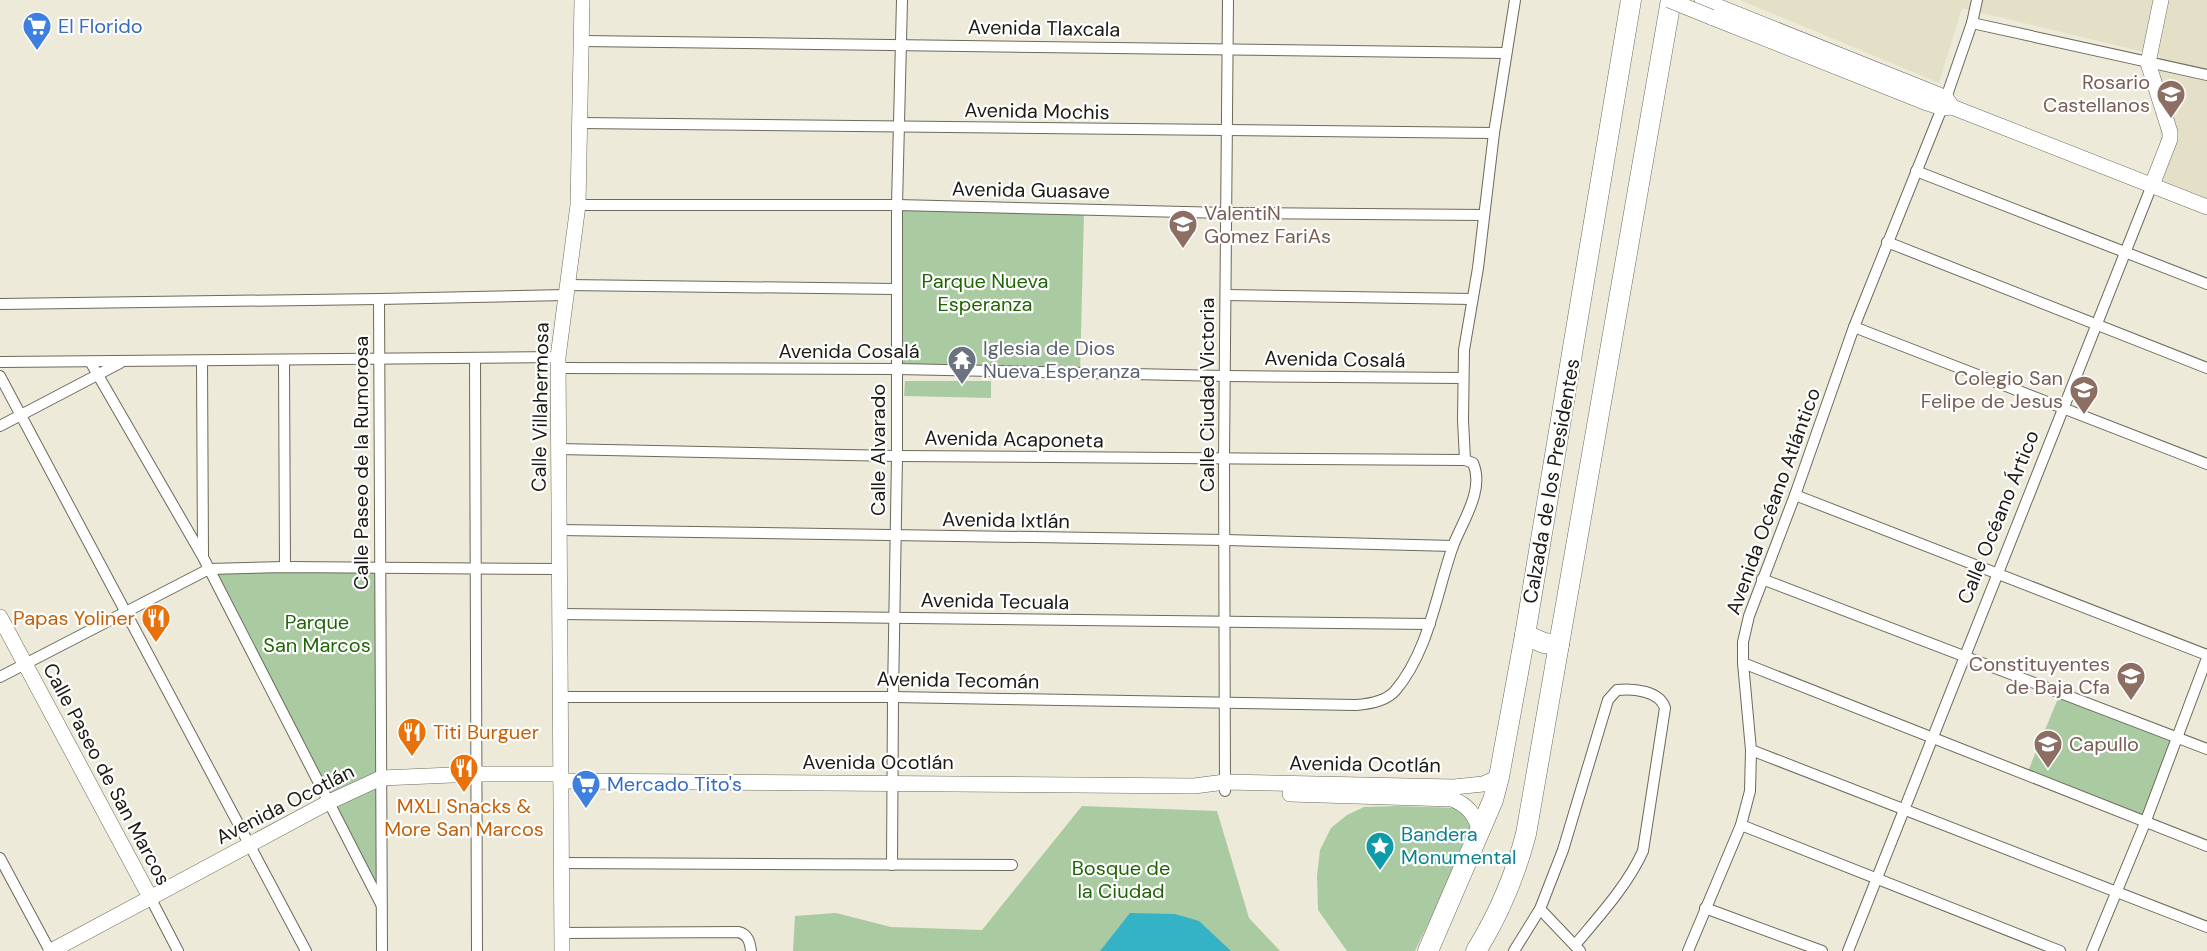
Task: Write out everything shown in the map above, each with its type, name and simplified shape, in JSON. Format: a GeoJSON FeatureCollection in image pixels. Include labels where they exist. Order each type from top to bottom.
{"type":"FeatureCollection","features":[{"type":"Feature","properties":{"kind":"highway","name":"Calzada de los Presidentes"},"geometry":{"type":"LineString","coordinates":[[1428,951],[1494,800],[1499,777],[1525,635],[1631,0]]}},
{"type":"Feature","properties":{"kind":"highway","name":"Calzada de los Presidentes"},"geometry":{"type":"LineString","coordinates":[[1476,951],[1503,902],[1518,863],[1527,824],[1670,0]]}},
{"type":"Feature","properties":{"kind":"highway"},"geometry":{"type":"LineString","coordinates":[[1525,635],[1544,643],[1559,645]]}},
{"type":"Feature","properties":{"kind":"highway"},"geometry":{"type":"LineString","coordinates":[[1521,655],[1540,656],[1555,666]]}},
{"type":"Feature","properties":{"kind":"main road","name":"Calle Villahermosa"},"geometry":{"type":"LineString","coordinates":[[562,951],[558,362],[578,205],[582,0]]}},
{"type":"Feature","properties":{"kind":"main road"},"geometry":{"type":"LineString","coordinates":[[1670,0],[1707,7],[2207,207]]}},
{"type":"Feature","properties":{"kind":"main road"},"geometry":{"type":"LineString","coordinates":[[2148,63],[2162,0]]}},
{"type":"Feature","properties":{"kind":"main road","name":"Calle Océano Ártico"},"geometry":{"type":"LineString","coordinates":[[2148,63],[2170,132],[2170,140],[2152,185]]}},
{"type":"Feature","properties":{"kind":"main road","name":"Calle Paseo de San Marcos"},"geometry":{"type":"LineString","coordinates":[[0,617],[151,899]]}},
{"type":"Feature","properties":{"kind":"main road","name":"Avenida Ocotlán"},"geometry":{"type":"LineString","coordinates":[[50,951],[329,802],[381,778],[476,774],[561,778],[1225,787],[1452,799],[1468,808],[1476,818],[1480,831]]}},
{"type":"Feature","properties":{"kind":"main road","name":"Avenida Ocotlán"},"geometry":{"type":"LineString","coordinates":[[1225,787],[1454,787],[1483,784],[1499,777]]}},
{"type":"Feature","properties":{"kind":"street","name":"Calle Alvarado"},"geometry":{"type":"LineString","coordinates":[[892,865],[897,456],[896,289],[902,0]]}},
{"type":"Feature","properties":{"kind":"street","name":"Calle Ciudad Victoria"},"geometry":{"type":"LineString","coordinates":[[1225,787],[1223,701],[1228,0]]}},
{"type":"Feature","properties":{"kind":"street","name":"Avenida Tecomán"},"geometry":{"type":"LineString","coordinates":[[560,697],[893,697],[1356,705],[1380,701],[1393,693],[1413,662],[1430,624],[1453,546],[1465,523],[1474,494],[1477,471],[1468,460],[1463,378],[1464,350],[1477,275],[1494,133],[1515,0]]}},
{"type":"Feature","properties":{"kind":"street","name":"Avenida Océano Atlántico"},"geometry":{"type":"LineString","coordinates":[[1688,951],[1741,825],[1750,791],[1751,750],[1743,663],[1743,642],[1749,616],[1795,495],[1854,327],[1916,171],[1947,104],[1977,0]]}},
{"type":"Feature","properties":{"kind":"street"},"geometry":{"type":"LineString","coordinates":[[1972,23],[2207,75]]}},
{"type":"Feature","properties":{"kind":"street","name":"Avenida Tlaxcala"},"geometry":{"type":"LineString","coordinates":[[581,41],[1506,53]]}},
{"type":"Feature","properties":{"kind":"street","name":"Avenida Mochis"},"geometry":{"type":"LineString","coordinates":[[580,123],[1494,133]]}},
{"type":"Feature","properties":{"kind":"street"},"geometry":{"type":"LineString","coordinates":[[1916,171],[2207,284]]}},
{"type":"Feature","properties":{"kind":"street","name":"Calle Océano Ártico"},"geometry":{"type":"LineString","coordinates":[[1848,951],[2152,185]]}},
{"type":"Feature","properties":{"kind":"street","name":"Avenida Guasave"},"geometry":{"type":"LineString","coordinates":[[578,205],[897,205],[1227,213],[1484,215]]}},
{"type":"Feature","properties":{"kind":"street"},"geometry":{"type":"LineString","coordinates":[[1887,242],[2207,368]]}},
{"type":"Feature","properties":{"kind":"street"},"geometry":{"type":"LineString","coordinates":[[0,304],[379,299],[566,290],[896,289]]}},
{"type":"Feature","properties":{"kind":"street"},"geometry":{"type":"LineString","coordinates":[[1226,295],[1472,298]]}},
{"type":"Feature","properties":{"kind":"street","name":"Calle Paseo de la Rumorosa"},"geometry":{"type":"LineString","coordinates":[[379,299],[382,951]]}},
{"type":"Feature","properties":{"kind":"street"},"geometry":{"type":"LineString","coordinates":[[1854,327],[2207,464]]}},
{"type":"Feature","properties":{"kind":"street"},"geometry":{"type":"LineString","coordinates":[[474,359],[477,951]]}},
{"type":"Feature","properties":{"kind":"street","name":"Avenida Cosalá"},"geometry":{"type":"LineString","coordinates":[[0,362],[474,359],[1225,376],[1463,378]]}},
{"type":"Feature","properties":{"kind":"street"},"geometry":{"type":"LineString","coordinates":[[202,361],[203,557]]}},
{"type":"Feature","properties":{"kind":"street"},"geometry":{"type":"LineString","coordinates":[[284,361],[285,567]]}},
{"type":"Feature","properties":{"kind":"street"},"geometry":{"type":"LineString","coordinates":[[0,426],[123,362]]}},
{"type":"Feature","properties":{"kind":"street"},"geometry":{"type":"LineString","coordinates":[[91,363],[203,557],[382,906]]}},
{"type":"Feature","properties":{"kind":"street"},"geometry":{"type":"LineString","coordinates":[[0,376],[306,951]]}},
{"type":"Feature","properties":{"kind":"street","name":"Avenida Acaponeta"},"geometry":{"type":"LineString","coordinates":[[558,448],[897,456],[1468,460]]}},
{"type":"Feature","properties":{"kind":"street"},"geometry":{"type":"LineString","coordinates":[[1795,495],[2207,656],[2145,823],[2092,951]]}},
{"type":"Feature","properties":{"kind":"street","name":"Avenida Ixtlán"},"geometry":{"type":"LineString","coordinates":[[558,530],[1225,540],[1453,546]]}},
{"type":"Feature","properties":{"kind":"street"},"geometry":{"type":"LineString","coordinates":[[0,677],[209,569],[476,567],[558,569]]}},
{"type":"Feature","properties":{"kind":"street"},"geometry":{"type":"LineString","coordinates":[[1762,579],[2207,749]]}},
{"type":"Feature","properties":{"kind":"street","name":"Avenida Tecuala"},"geometry":{"type":"LineString","coordinates":[[560,614],[1430,624]]}},
{"type":"Feature","properties":{"kind":"street"},"geometry":{"type":"LineString","coordinates":[[1743,663],[2207,846]]}},
{"type":"Feature","properties":{"kind":"street"},"geometry":{"type":"LineString","coordinates":[[1514,951],[1540,909],[1563,850],[1605,706],[1617,690],[1626,689],[1660,697],[1665,708],[1643,850],[1635,867],[1577,948],[1540,909]]}},
{"type":"Feature","properties":{"kind":"street"},"geometry":{"type":"LineString","coordinates":[[1751,750],[2207,927]]}},
{"type":"Feature","properties":{"kind":"street"},"geometry":{"type":"LineString","coordinates":[[1741,825],[2060,951]]}},
{"type":"Feature","properties":{"kind":"street"},"geometry":{"type":"LineString","coordinates":[[0,858],[50,951]]}},
{"type":"Feature","properties":{"kind":"street"},"geometry":{"type":"LineString","coordinates":[[562,863],[1012,865]]}},
{"type":"Feature","properties":{"kind":"street","name":"Calle Paseo de San Marcos"},"geometry":{"type":"LineString","coordinates":[[151,899],[178,951]]}},
{"type":"Feature","properties":{"kind":"street"},"geometry":{"type":"LineString","coordinates":[[1706,908],[1822,951]]}},
{"type":"Feature","properties":{"kind":"street"},"geometry":{"type":"LineString","coordinates":[[562,933],[738,932],[748,938],[751,951]]}},
{"type":"Feature","properties":{"kind":"shaded area"},"geometry":{"type":"Polygon","coordinates":[[[1740,0],[2207,0],[2207,202],[2160,183],[2160,56],[1962,8],[1939,83],[1740,0]]]}},
{"type":"Feature","properties":{"kind":"green space","name":"Parque Nueva Esperanza"},"geometry":{"type":"Polygon","coordinates":[[[898,208],[1084,212],[1080,375],[897,373],[898,208]]]}},
{"type":"Feature","properties":{"kind":"green space"},"geometry":{"type":"Polygon","coordinates":[[[905,381],[991,381],[991,398],[904,396],[905,381]]]}},
{"type":"Feature","properties":{"kind":"green space","name":"Parque San Marcos"},"geometry":{"type":"Polygon","coordinates":[[[378,568],[380,795],[376,883],[336,808],[379,778],[378,771],[327,796],[216,574],[378,568]]]}},
{"type":"Feature","properties":{"kind":"green space"},"geometry":{"type":"Polygon","coordinates":[[[2059,696],[2176,743],[2145,823],[2026,776],[2059,696]]]}},
{"type":"Feature","properties":{"kind":"green space","name":"Bosque de la Ciudad"},"geometry":{"type":"Polygon","coordinates":[[[1082,806],[1217,811],[1249,918],[1280,951],[793,951],[795,916],[836,913],[891,927],[982,930],[1082,806]]]}},
{"type":"Feature","properties":{"kind":"green space"},"geometry":{"type":"Polygon","coordinates":[[[1364,807],[1459,808],[1474,829],[1415,951],[1347,951],[1318,910],[1317,876],[1320,850],[1331,828],[1347,815],[1364,807]]]}},
{"type":"Feature","properties":{"kind":"water"},"geometry":{"type":"Polygon","coordinates":[[[1130,913],[1175,914],[1199,921],[1231,951],[1100,951],[1130,913]]]}},
{"type":"Feature","properties":{"kind":"place","name":"El Florido"},"geometry":{"type":"Point","coordinates":[37,52]}},
{"type":"Feature","properties":{"kind":"place","name":"Rosario Castellanos"},"geometry":{"type":"Point","coordinates":[2171,120]}},
{"type":"Feature","properties":{"kind":"place","name":"ValentiN Gomez FariAs"},"geometry":{"type":"Point","coordinates":[1183,250]}},
{"type":"Feature","properties":{"kind":"place","name":"Iglesia de Dios Nueva Esperanza"},"geometry":{"type":"Point","coordinates":[962,386]}},
{"type":"Feature","properties":{"kind":"place","name":"Colegio San Felipe de Jesus"},"geometry":{"type":"Point","coordinates":[2084,416]}},
{"type":"Feature","properties":{"kind":"place","name":"Papas Yoliner"},"geometry":{"type":"Point","coordinates":[156,644]}},
{"type":"Feature","properties":{"kind":"place","name":"Constituyentes de Baja Cfa"},"geometry":{"type":"Point","coordinates":[2131,702]}},
{"type":"Feature","properties":{"kind":"place","name":"Titi Burguer"},"geometry":{"type":"Point","coordinates":[412,758]}},
{"type":"Feature","properties":{"kind":"place","name":"Capullo"},"geometry":{"type":"Point","coordinates":[2048,770]}},
{"type":"Feature","properties":{"kind":"place","name":"MXLI Snacks & More San Marcos"},"geometry":{"type":"Point","coordinates":[464,794]}},
{"type":"Feature","properties":{"kind":"place","name":"Mercado Tito's"},"geometry":{"type":"Point","coordinates":[586,810]}},
{"type":"Feature","properties":{"kind":"place","name":"Bandera Monumental"},"geometry":{"type":"Point","coordinates":[1380,872]}}]}
